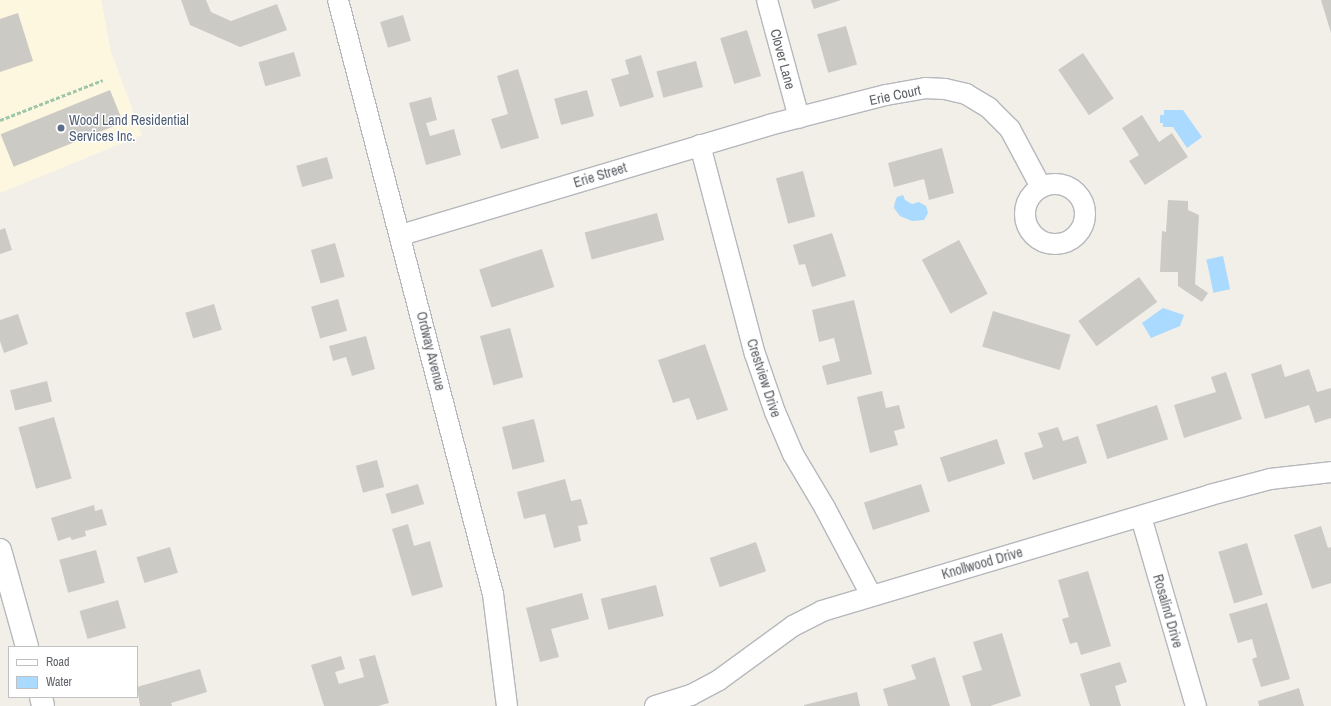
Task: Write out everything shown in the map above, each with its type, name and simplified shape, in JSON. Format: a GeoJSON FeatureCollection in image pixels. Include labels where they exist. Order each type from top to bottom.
{"type":"FeatureCollection","features":[{"type":"Feature","properties":{"kind":"street","name":"Ordway Avenue"},"geometry":{"type":"LineString","coordinates":[[338,0],[401,236],[493,594],[507,706]]}},
{"type":"Feature","properties":{"kind":"street","name":"Clover Lane"},"geometry":{"type":"LineString","coordinates":[[767,0],[799,118]]}},
{"type":"Feature","properties":{"kind":"street","name":"Erie Court"},"geometry":{"type":"LineString","coordinates":[[799,118],[912,89],[946,89],[966,94],[989,108],[1010,129],[1041,187]]}},
{"type":"Feature","properties":{"kind":"street","name":"Erie Street"},"geometry":{"type":"LineString","coordinates":[[401,236],[700,144],[799,118]]}},
{"type":"Feature","properties":{"kind":"street","name":"Crestview Drive"},"geometry":{"type":"LineString","coordinates":[[700,144],[755,354],[774,412],[793,454],[825,508],[871,595]]}},
{"type":"Feature","properties":{"kind":"street","name":"Knollwood Drive"},"geometry":{"type":"LineString","coordinates":[[656,706],[691,696],[719,680],[792,626],[822,611],[871,595],[1270,479],[1331,472]]}},
{"type":"Feature","properties":{"kind":"street","name":"Rosalind Drive"},"geometry":{"type":"LineString","coordinates":[[1141,517],[1196,706]]}},
{"type":"Feature","properties":{"kind":"street"},"geometry":{"type":"LineString","coordinates":[[1,555],[27,646]]}},
{"type":"Feature","properties":{"kind":"path"},"geometry":{"type":"LineString","coordinates":[[0,120],[103,80]]}},
{"type":"Feature","properties":{"kind":"shaded area"},"geometry":{"type":"Polygon","coordinates":[[[0,0],[101,0],[111,52],[142,135],[0,193],[0,0]]]}},
{"type":"Feature","properties":{"kind":"water"},"geometry":{"type":"Polygon","coordinates":[[[1164,110],[1183,110],[1202,137],[1187,148],[1173,127],[1163,127],[1163,123],[1160,123],[1160,115],[1164,115],[1164,110]]]}},
{"type":"Feature","properties":{"kind":"water"},"geometry":{"type":"Polygon","coordinates":[[[903,195],[905,200],[912,204],[919,202],[926,206],[928,213],[924,220],[912,221],[900,216],[894,208],[897,197],[903,195]]]}},
{"type":"Feature","properties":{"kind":"water"},"geometry":{"type":"Polygon","coordinates":[[[1223,256],[1230,289],[1213,293],[1206,260],[1223,256]]]}},
{"type":"Feature","properties":{"kind":"water"},"geometry":{"type":"Polygon","coordinates":[[[1163,308],[1184,315],[1180,326],[1151,338],[1142,323],[1163,308]]]}},
{"type":"Feature","properties":{"kind":"building"},"geometry":{"type":"Polygon","coordinates":[[[181,0],[206,0],[211,12],[231,21],[277,4],[287,30],[240,47],[190,25],[181,0]]]}},
{"type":"Feature","properties":{"kind":"building"},"geometry":{"type":"Polygon","coordinates":[[[811,0],[841,0],[814,9],[811,0]]]}},
{"type":"Feature","properties":{"kind":"building"},"geometry":{"type":"Polygon","coordinates":[[[1321,0],[1331,0],[1331,33],[1321,0]]]}},
{"type":"Feature","properties":{"kind":"building"},"geometry":{"type":"Polygon","coordinates":[[[18,13],[33,61],[0,72],[0,19],[18,13]]]}},
{"type":"Feature","properties":{"kind":"building"},"geometry":{"type":"Polygon","coordinates":[[[403,15],[411,41],[388,48],[380,22],[403,15]]]}},
{"type":"Feature","properties":{"kind":"building"},"geometry":{"type":"Polygon","coordinates":[[[846,26],[857,64],[828,73],[817,34],[846,26]]]}},
{"type":"Feature","properties":{"kind":"building"},"geometry":{"type":"Polygon","coordinates":[[[747,30],[761,76],[734,84],[720,38],[747,30]]]}},
{"type":"Feature","properties":{"kind":"building"},"geometry":{"type":"Polygon","coordinates":[[[294,52],[301,76],[265,86],[258,62],[294,52]]]}},
{"type":"Feature","properties":{"kind":"building"},"geometry":{"type":"Polygon","coordinates":[[[1083,53],[1114,99],[1089,115],[1058,70],[1083,53]]]}},
{"type":"Feature","properties":{"kind":"building"},"geometry":{"type":"Polygon","coordinates":[[[641,55],[654,97],[620,107],[611,79],[629,74],[625,60],[641,55]]]}},
{"type":"Feature","properties":{"kind":"building"},"geometry":{"type":"Polygon","coordinates":[[[696,61],[703,87],[663,98],[656,72],[696,61]]]}},
{"type":"Feature","properties":{"kind":"building"},"geometry":{"type":"Polygon","coordinates":[[[518,69],[539,138],[501,149],[491,119],[508,114],[497,76],[518,69]]]}},
{"type":"Feature","properties":{"kind":"building","name":"Wood Land Residential Services Inc."},"geometry":{"type":"Polygon","coordinates":[[[110,90],[123,122],[14,167],[1,134],[110,90]]]}},
{"type":"Feature","properties":{"kind":"building"},"geometry":{"type":"Polygon","coordinates":[[[587,90],[594,116],[561,125],[554,99],[587,90]]]}},
{"type":"Feature","properties":{"kind":"building"},"geometry":{"type":"Polygon","coordinates":[[[431,97],[437,120],[426,123],[430,136],[454,129],[461,155],[426,165],[409,103],[431,97]]]}},
{"type":"Feature","properties":{"kind":"building"},"geometry":{"type":"Polygon","coordinates":[[[1142,115],[1159,142],[1172,133],[1188,157],[1145,185],[1129,161],[1139,155],[1122,128],[1142,115]]]}},
{"type":"Feature","properties":{"kind":"building"},"geometry":{"type":"Polygon","coordinates":[[[942,148],[954,193],[929,200],[924,179],[894,187],[888,163],[942,148]]]}},
{"type":"Feature","properties":{"kind":"building"},"geometry":{"type":"Polygon","coordinates":[[[327,157],[333,178],[302,187],[296,166],[327,157]]]}},
{"type":"Feature","properties":{"kind":"building"},"geometry":{"type":"Polygon","coordinates":[[[803,171],[815,216],[788,224],[776,178],[803,171]]]}},
{"type":"Feature","properties":{"kind":"building"},"geometry":{"type":"Polygon","coordinates":[[[1168,200],[1188,201],[1188,210],[1199,215],[1195,284],[1208,293],[1202,302],[1178,286],[1178,272],[1160,272],[1162,231],[1166,232],[1168,200]]]}},
{"type":"Feature","properties":{"kind":"building"},"geometry":{"type":"Polygon","coordinates":[[[657,213],[664,240],[592,259],[585,232],[657,213]]]}},
{"type":"Feature","properties":{"kind":"building"},"geometry":{"type":"Polygon","coordinates":[[[5,228],[12,250],[0,254],[0,230],[5,228]]]}},
{"type":"Feature","properties":{"kind":"building"},"geometry":{"type":"Polygon","coordinates":[[[832,233],[846,276],[812,287],[805,264],[799,265],[793,245],[832,233]]]}},
{"type":"Feature","properties":{"kind":"building"},"geometry":{"type":"Polygon","coordinates":[[[959,240],[988,294],[951,314],[922,260],[959,240]]]}},
{"type":"Feature","properties":{"kind":"building"},"geometry":{"type":"Polygon","coordinates":[[[335,243],[345,277],[321,284],[311,250],[335,243]]]}},
{"type":"Feature","properties":{"kind":"building"},"geometry":{"type":"Polygon","coordinates":[[[542,249],[554,287],[492,307],[479,269],[542,249]]]}},
{"type":"Feature","properties":{"kind":"building"},"geometry":{"type":"Polygon","coordinates":[[[1139,277],[1157,302],[1097,346],[1078,321],[1139,277]]]}},
{"type":"Feature","properties":{"kind":"building"},"geometry":{"type":"Polygon","coordinates":[[[338,299],[347,331],[320,338],[311,307],[338,299]]]}},
{"type":"Feature","properties":{"kind":"building"},"geometry":{"type":"Polygon","coordinates":[[[854,300],[872,374],[827,385],[822,366],[840,361],[834,338],[819,342],[812,310],[854,300]]]}},
{"type":"Feature","properties":{"kind":"building"},"geometry":{"type":"Polygon","coordinates":[[[214,304],[222,330],[193,339],[185,313],[214,304]]]}},
{"type":"Feature","properties":{"kind":"building"},"geometry":{"type":"Polygon","coordinates":[[[993,311],[1070,335],[1060,370],[982,346],[993,311]]]}},
{"type":"Feature","properties":{"kind":"building"},"geometry":{"type":"Polygon","coordinates":[[[18,314],[28,344],[4,353],[0,341],[0,320],[18,314]]]}},
{"type":"Feature","properties":{"kind":"building"},"geometry":{"type":"Polygon","coordinates":[[[510,328],[523,377],[493,385],[480,336],[510,328]]]}},
{"type":"Feature","properties":{"kind":"building"},"geometry":{"type":"Polygon","coordinates":[[[366,336],[375,369],[352,376],[346,357],[333,361],[329,346],[366,336]]]}},
{"type":"Feature","properties":{"kind":"building"},"geometry":{"type":"Polygon","coordinates":[[[705,344],[728,410],[697,420],[689,398],[673,403],[658,360],[705,344]]]}},
{"type":"Feature","properties":{"kind":"building"},"geometry":{"type":"Polygon","coordinates":[[[1281,364],[1285,377],[1309,369],[1317,392],[1331,388],[1331,418],[1315,423],[1309,405],[1265,419],[1251,374],[1281,364]]]}},
{"type":"Feature","properties":{"kind":"building"},"geometry":{"type":"Polygon","coordinates":[[[1226,372],[1242,419],[1184,438],[1174,405],[1216,392],[1211,377],[1226,372]]]}},
{"type":"Feature","properties":{"kind":"building"},"geometry":{"type":"Polygon","coordinates":[[[47,381],[52,401],[15,411],[10,390],[47,381]]]}},
{"type":"Feature","properties":{"kind":"building"},"geometry":{"type":"Polygon","coordinates":[[[882,391],[886,408],[899,405],[905,428],[894,431],[898,445],[870,453],[857,397],[882,391]]]}},
{"type":"Feature","properties":{"kind":"building"},"geometry":{"type":"Polygon","coordinates":[[[1157,405],[1168,439],[1107,459],[1096,425],[1157,405]]]}},
{"type":"Feature","properties":{"kind":"building"},"geometry":{"type":"Polygon","coordinates":[[[54,417],[72,479],[36,489],[18,427],[54,417]]]}},
{"type":"Feature","properties":{"kind":"building"},"geometry":{"type":"Polygon","coordinates":[[[534,419],[545,462],[513,470],[502,427],[534,419]]]}},
{"type":"Feature","properties":{"kind":"building"},"geometry":{"type":"Polygon","coordinates":[[[1058,427],[1063,441],[1078,436],[1087,463],[1033,480],[1024,453],[1043,447],[1038,433],[1058,427]]]}},
{"type":"Feature","properties":{"kind":"building"},"geometry":{"type":"Polygon","coordinates":[[[997,439],[1005,464],[948,482],[940,458],[997,439]]]}},
{"type":"Feature","properties":{"kind":"building"},"geometry":{"type":"Polygon","coordinates":[[[377,460],[384,487],[363,493],[356,466],[377,460]]]}},
{"type":"Feature","properties":{"kind":"building"},"geometry":{"type":"Polygon","coordinates":[[[565,479],[571,501],[581,499],[588,524],[578,526],[581,541],[554,548],[545,514],[524,519],[517,492],[565,479]]]}},
{"type":"Feature","properties":{"kind":"building"},"geometry":{"type":"Polygon","coordinates":[[[418,484],[424,504],[392,514],[385,494],[418,484]]]}},
{"type":"Feature","properties":{"kind":"building"},"geometry":{"type":"Polygon","coordinates":[[[921,484],[930,512],[873,530],[864,503],[921,484]]]}},
{"type":"Feature","properties":{"kind":"building"},"geometry":{"type":"Polygon","coordinates":[[[94,505],[95,511],[102,509],[107,525],[85,531],[86,536],[72,540],[70,537],[58,541],[51,518],[94,505]]]}},
{"type":"Feature","properties":{"kind":"building"},"geometry":{"type":"Polygon","coordinates":[[[408,524],[414,546],[430,541],[443,587],[412,596],[392,529],[408,524]]]}},
{"type":"Feature","properties":{"kind":"building"},"geometry":{"type":"Polygon","coordinates":[[[1321,526],[1328,548],[1331,547],[1331,583],[1312,589],[1294,535],[1321,526]]]}},
{"type":"Feature","properties":{"kind":"building"},"geometry":{"type":"Polygon","coordinates":[[[756,542],[766,571],[720,587],[710,558],[756,542]]]}},
{"type":"Feature","properties":{"kind":"building"},"geometry":{"type":"Polygon","coordinates":[[[1247,543],[1263,595],[1234,603],[1218,552],[1247,543]]]}},
{"type":"Feature","properties":{"kind":"building"},"geometry":{"type":"Polygon","coordinates":[[[170,547],[178,573],[144,583],[137,557],[170,547]]]}},
{"type":"Feature","properties":{"kind":"building"},"geometry":{"type":"Polygon","coordinates":[[[96,550],[105,583],[68,593],[59,560],[96,550]]]}},
{"type":"Feature","properties":{"kind":"building"},"geometry":{"type":"Polygon","coordinates":[[[1088,571],[1111,646],[1081,655],[1077,642],[1070,644],[1062,619],[1069,617],[1058,580],[1088,571]]]}},
{"type":"Feature","properties":{"kind":"building"},"geometry":{"type":"Polygon","coordinates":[[[656,585],[664,616],[608,630],[601,599],[656,585]]]}},
{"type":"Feature","properties":{"kind":"building"},"geometry":{"type":"Polygon","coordinates":[[[582,593],[589,619],[551,629],[559,657],[540,662],[526,608],[582,593]]]}},
{"type":"Feature","properties":{"kind":"building"},"geometry":{"type":"Polygon","coordinates":[[[118,600],[126,628],[88,639],[80,611],[118,600]]]}},
{"type":"Feature","properties":{"kind":"building"},"geometry":{"type":"Polygon","coordinates":[[[1267,603],[1290,679],[1261,687],[1252,659],[1257,657],[1252,639],[1238,643],[1229,614],[1267,603]]]}},
{"type":"Feature","properties":{"kind":"building"},"geometry":{"type":"Polygon","coordinates":[[[1002,633],[1021,696],[990,706],[971,706],[962,676],[982,670],[973,642],[1002,633]]]}},
{"type":"Feature","properties":{"kind":"building"},"geometry":{"type":"Polygon","coordinates":[[[375,655],[389,703],[378,706],[324,706],[311,665],[341,656],[345,669],[335,672],[339,684],[364,677],[359,659],[375,655]]]}},
{"type":"Feature","properties":{"kind":"building"},"geometry":{"type":"Polygon","coordinates":[[[935,657],[950,706],[888,706],[883,689],[916,679],[911,665],[935,657]]]}},
{"type":"Feature","properties":{"kind":"building"},"geometry":{"type":"Polygon","coordinates":[[[1120,662],[1127,682],[1115,686],[1121,706],[1090,706],[1080,674],[1120,662]]]}},
{"type":"Feature","properties":{"kind":"building"},"geometry":{"type":"Polygon","coordinates":[[[200,669],[207,692],[171,703],[172,706],[140,706],[138,687],[200,669]]]}},
{"type":"Feature","properties":{"kind":"building"},"geometry":{"type":"Polygon","coordinates":[[[1299,688],[1304,706],[1259,706],[1258,701],[1299,688]]]}},
{"type":"Feature","properties":{"kind":"building"},"geometry":{"type":"Polygon","coordinates":[[[857,692],[860,706],[804,706],[804,705],[857,692]]]}},
{"type":"Feature","properties":{"kind":"place","name":"Wood Land Residential Services Inc."},"geometry":{"type":"Point","coordinates":[61,128]}}]}
